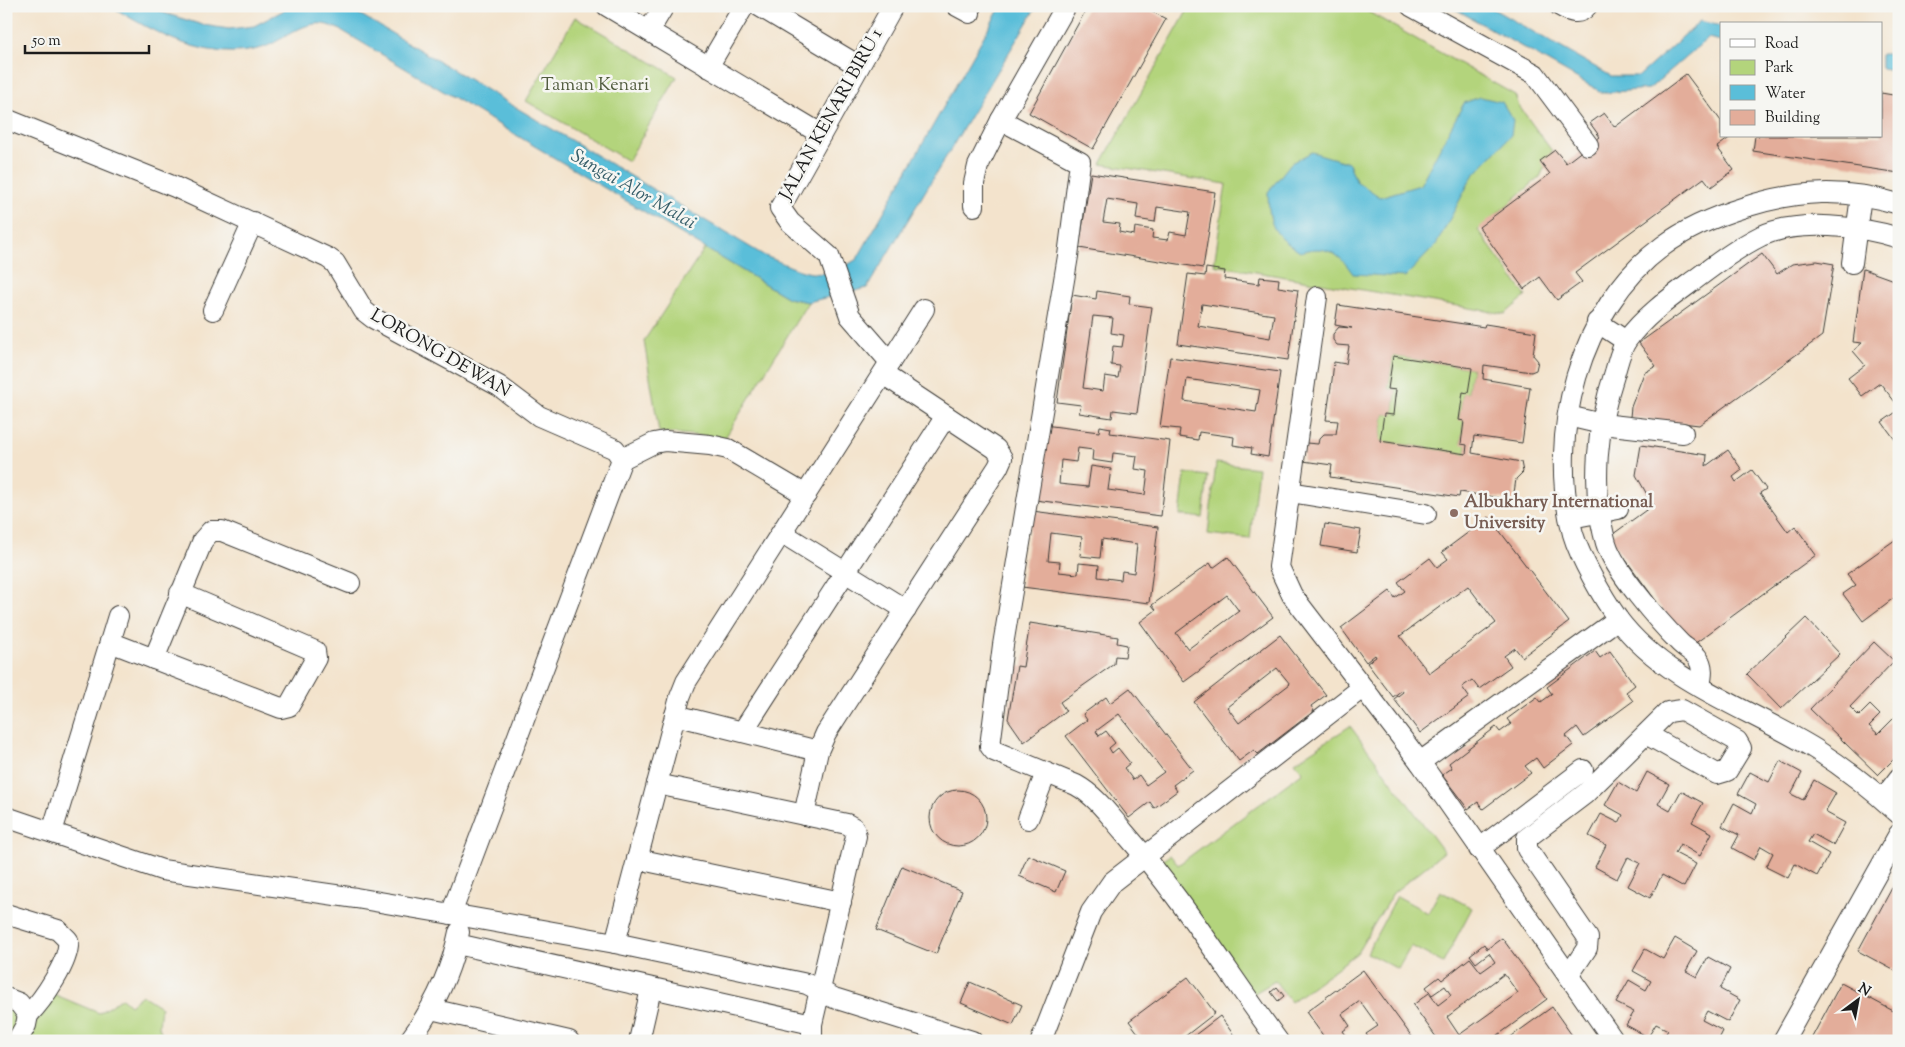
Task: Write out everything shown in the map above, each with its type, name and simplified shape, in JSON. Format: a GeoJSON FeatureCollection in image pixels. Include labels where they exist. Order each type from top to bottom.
{"type":"FeatureCollection","features":[{"type":"Feature","properties":{"kind":"street"},"geometry":{"type":"LineString","coordinates":[[607,6],[821,134]]}},
{"type":"Feature","properties":{"kind":"street"},"geometry":{"type":"LineString","coordinates":[[649,31],[664,6]]}},
{"type":"Feature","properties":{"kind":"street"},"geometry":{"type":"LineString","coordinates":[[708,66],[744,6]]}},
{"type":"Feature","properties":{"kind":"street"},"geometry":{"type":"LineString","coordinates":[[759,6],[859,66]]}},
{"type":"Feature","properties":{"kind":"street","name":"JALAN KENARI BIRU 1"},"geometry":{"type":"LineString","coordinates":[[887,368],[850,316],[829,256],[790,222],[781,212],[781,204],[893,6]]}},
{"type":"Feature","properties":{"kind":"street"},"geometry":{"type":"LineString","coordinates":[[974,206],[976,174],[1002,120],[1066,6]]}},
{"type":"Feature","properties":{"kind":"street"},"geometry":{"type":"LineString","coordinates":[[1412,6],[1535,74],[1588,145]]}},
{"type":"Feature","properties":{"kind":"street"},"geometry":{"type":"LineString","coordinates":[[1560,6],[1575,13],[1584,10],[1587,6]]}},
{"type":"Feature","properties":{"kind":"street","name":"LORONG DEWAN"},"geometry":{"type":"LineString","coordinates":[[6,119],[175,187],[254,222],[335,263],[364,311],[373,318],[499,386],[539,416],[615,449],[622,459]]}},
{"type":"Feature","properties":{"kind":"street"},"geometry":{"type":"LineString","coordinates":[[1002,120],[1080,162],[1068,256],[1003,645],[990,746],[994,750],[1087,791],[1144,856],[1278,1041]]}},
{"type":"Feature","properties":{"kind":"street"},"geometry":{"type":"LineString","coordinates":[[1899,204],[1861,196],[1819,192],[1782,196],[1727,213],[1696,226],[1660,248],[1627,281],[1597,322],[1582,357],[1568,416],[1564,446],[1564,478],[1571,518],[1578,543],[1602,594],[1618,619],[1654,656],[1700,686],[1815,749],[1878,793],[1899,814]]}},
{"type":"Feature","properties":{"kind":"street"},"geometry":{"type":"LineString","coordinates":[[1852,263],[1861,196]]}},
{"type":"Feature","properties":{"kind":"street"},"geometry":{"type":"LineString","coordinates":[[1764,201],[1775,233]]}},
{"type":"Feature","properties":{"kind":"street"},"geometry":{"type":"LineString","coordinates":[[213,310],[254,222]]}},
{"type":"Feature","properties":{"kind":"street"},"geometry":{"type":"LineString","coordinates":[[1700,686],[1703,676],[1702,666],[1697,657],[1680,643],[1640,596],[1608,550],[1610,510],[1596,459],[1604,403],[1626,341],[1663,303],[1730,254],[1763,235],[1796,228],[1837,226],[1899,238]]}},
{"type":"Feature","properties":{"kind":"street"},"geometry":{"type":"LineString","coordinates":[[1317,297],[1279,567],[1283,580],[1292,596],[1420,762],[1614,1041]]}},
{"type":"Feature","properties":{"kind":"street"},"geometry":{"type":"LineString","coordinates":[[615,943],[675,715],[686,682],[924,309]]}},
{"type":"Feature","properties":{"kind":"street"},"geometry":{"type":"LineString","coordinates":[[1597,322],[1626,341]]}},
{"type":"Feature","properties":{"kind":"street"},"geometry":{"type":"LineString","coordinates":[[804,815],[818,751],[826,733],[1002,458],[996,449],[946,416],[887,368]]}},
{"type":"Feature","properties":{"kind":"street"},"geometry":{"type":"LineString","coordinates":[[743,731],[946,416]]}},
{"type":"Feature","properties":{"kind":"street"},"geometry":{"type":"LineString","coordinates":[[1568,416],[1602,424],[1682,433]]}},
{"type":"Feature","properties":{"kind":"street"},"geometry":{"type":"LineString","coordinates":[[409,1041],[432,1009],[457,944],[457,915],[622,459],[654,443],[665,441],[710,445],[728,449],[806,495]]}},
{"type":"Feature","properties":{"kind":"street"},"geometry":{"type":"LineString","coordinates":[[1290,492],[1426,514]]}},
{"type":"Feature","properties":{"kind":"street"},"geometry":{"type":"LineString","coordinates":[[1571,518],[1610,510]]}},
{"type":"Feature","properties":{"kind":"street"},"geometry":{"type":"LineString","coordinates":[[154,659],[202,540],[211,531],[222,530],[350,583]]}},
{"type":"Feature","properties":{"kind":"street"},"geometry":{"type":"LineString","coordinates":[[782,533],[906,610]]}},
{"type":"Feature","properties":{"kind":"street"},"geometry":{"type":"LineString","coordinates":[[110,642],[281,708],[287,708],[316,658],[315,651],[180,593]]}},
{"type":"Feature","properties":{"kind":"street"},"geometry":{"type":"LineString","coordinates":[[52,832],[118,616]]}},
{"type":"Feature","properties":{"kind":"street"},"geometry":{"type":"LineString","coordinates":[[1420,762],[1618,619]]}},
{"type":"Feature","properties":{"kind":"street"},"geometry":{"type":"LineString","coordinates":[[1041,1041],[1091,912],[1112,882],[1362,688]]}},
{"type":"Feature","properties":{"kind":"street"},"geometry":{"type":"LineString","coordinates":[[675,715],[818,751]]}},
{"type":"Feature","properties":{"kind":"street"},"geometry":{"type":"LineString","coordinates":[[1569,975],[1587,948],[1588,938],[1527,849],[1525,842],[1529,835],[1585,794],[1646,734]]}},
{"type":"Feature","properties":{"kind":"street"},"geometry":{"type":"LineString","coordinates":[[1479,849],[1583,770]]}},
{"type":"Feature","properties":{"kind":"street"},"geometry":{"type":"LineString","coordinates":[[1028,819],[1046,773]]}},
{"type":"Feature","properties":{"kind":"street"},"geometry":{"type":"LineString","coordinates":[[1884,799],[1899,778]]}},
{"type":"Feature","properties":{"kind":"street"},"geometry":{"type":"LineString","coordinates":[[457,944],[651,989],[812,1032],[856,836],[854,828],[846,824],[657,784]]}},
{"type":"Feature","properties":{"kind":"street"},"geometry":{"type":"LineString","coordinates":[[6,817],[127,860],[162,870],[356,898],[457,915],[615,943],[807,984],[834,998],[972,1041]]}},
{"type":"Feature","properties":{"kind":"street"},"geometry":{"type":"LineString","coordinates":[[1783,1041],[1899,834]]}},
{"type":"Feature","properties":{"kind":"street"},"geometry":{"type":"LineString","coordinates":[[637,859],[841,902]]}},
{"type":"Feature","properties":{"kind":"street"},"geometry":{"type":"LineString","coordinates":[[6,914],[58,930],[68,940],[67,955],[39,1005],[28,1016],[26,1025],[17,1041]]}},
{"type":"Feature","properties":{"kind":"street"},"geometry":{"type":"LineString","coordinates":[[639,1041],[651,989]]}},
{"type":"Feature","properties":{"kind":"street"},"geometry":{"type":"LineString","coordinates":[[6,998],[19,1003],[28,1016]]}},
{"type":"Feature","properties":{"kind":"street"},"geometry":{"type":"LineString","coordinates":[[432,1009],[569,1041]]}},
{"type":"Feature","properties":{"kind":"green space"},"geometry":{"type":"Polygon","coordinates":[[[1190,6],[1358,6],[1515,95],[1519,106],[1552,151],[1540,177],[1478,230],[1526,296],[1505,314],[1214,265],[1226,184],[1101,164],[1190,6]]]}},
{"type":"Feature","properties":{"kind":"green space","name":"Taman Kenari"},"geometry":{"type":"Polygon","coordinates":[[[575,17],[677,77],[628,161],[526,101],[575,17]]]}},
{"type":"Feature","properties":{"kind":"green space"},"geometry":{"type":"Polygon","coordinates":[[[705,248],[788,298],[808,302],[725,438],[659,432],[644,341],[705,248]]]}},
{"type":"Feature","properties":{"kind":"green space"},"geometry":{"type":"Polygon","coordinates":[[[1393,356],[1472,368],[1468,393],[1463,393],[1459,419],[1464,421],[1461,443],[1467,445],[1466,454],[1380,441],[1384,414],[1393,415],[1396,390],[1388,389],[1393,356]]]}},
{"type":"Feature","properties":{"kind":"green space"},"geometry":{"type":"Polygon","coordinates":[[[1216,463],[1258,468],[1250,539],[1208,534],[1216,463]]]}},
{"type":"Feature","properties":{"kind":"green space"},"geometry":{"type":"Polygon","coordinates":[[[1185,473],[1208,476],[1203,518],[1180,515],[1185,473]]]}},
{"type":"Feature","properties":{"kind":"green space"},"geometry":{"type":"Polygon","coordinates":[[[1350,726],[1444,852],[1393,893],[1357,953],[1291,1002],[1275,981],[1253,994],[1160,862],[1170,855],[1178,865],[1303,772],[1295,762],[1350,726]]]}},
{"type":"Feature","properties":{"kind":"green space"},"geometry":{"type":"Polygon","coordinates":[[[1440,891],[1472,908],[1443,963],[1411,946],[1398,969],[1367,953],[1397,896],[1428,913],[1440,891]]]}},
{"type":"Feature","properties":{"kind":"green space"},"geometry":{"type":"Polygon","coordinates":[[[51,993],[99,1013],[122,998],[130,1005],[142,995],[161,1007],[159,1027],[165,1041],[25,1041],[51,993]]]}},
{"type":"Feature","properties":{"kind":"green space"},"geometry":{"type":"Polygon","coordinates":[[[6,1003],[20,1014],[10,1041],[6,1041],[6,1003]]]}},
{"type":"Feature","properties":{"kind":"water","name":"Sungai Alor Malai"},"geometry":{"type":"Polygon","coordinates":[[[111,6],[154,6],[164,13],[203,25],[229,29],[254,26],[292,6],[341,6],[356,12],[765,256],[801,270],[821,273],[832,272],[857,259],[1001,6],[1037,6],[867,288],[808,302],[788,298],[341,30],[325,24],[315,24],[299,29],[262,48],[242,52],[222,52],[203,49],[164,36],[111,6]]]}},
{"type":"Feature","properties":{"kind":"water"},"geometry":{"type":"Polygon","coordinates":[[[1450,6],[1488,6],[1611,76],[1639,76],[1700,21],[1720,26],[1720,41],[1708,38],[1649,89],[1603,93],[1450,6]]]}},
{"type":"Feature","properties":{"kind":"water"},"geometry":{"type":"Polygon","coordinates":[[[1882,54],[1899,54],[1899,71],[1882,68],[1882,54]]]}},
{"type":"Feature","properties":{"kind":"water"},"geometry":{"type":"Polygon","coordinates":[[[1480,97],[1502,102],[1513,120],[1511,135],[1472,177],[1436,245],[1405,277],[1353,274],[1331,252],[1317,249],[1300,252],[1283,240],[1274,228],[1269,213],[1268,192],[1291,163],[1312,152],[1349,163],[1356,181],[1380,197],[1420,185],[1464,103],[1480,97]]]}},
{"type":"Feature","properties":{"kind":"building"},"geometry":{"type":"Polygon","coordinates":[[[1088,6],[1148,6],[1147,9],[1166,19],[1093,149],[1029,113],[1088,6]]]}},
{"type":"Feature","properties":{"kind":"building"},"geometry":{"type":"Polygon","coordinates":[[[1686,74],[1720,120],[1720,138],[1729,138],[1717,147],[1734,170],[1711,187],[1704,178],[1575,273],[1582,282],[1557,300],[1540,277],[1524,289],[1479,227],[1550,174],[1540,161],[1555,150],[1566,163],[1600,137],[1590,123],[1604,113],[1615,127],[1686,74]]]}},
{"type":"Feature","properties":{"kind":"building"},"geometry":{"type":"Polygon","coordinates":[[[1882,93],[1899,96],[1899,173],[1753,151],[1755,138],[1882,138],[1882,93]]]}},
{"type":"Feature","properties":{"kind":"building"},"geometry":{"type":"Polygon","coordinates":[[[1091,173],[1215,192],[1203,268],[1079,248],[1091,173]],[[1107,199],[1103,222],[1120,224],[1119,232],[1134,235],[1135,227],[1153,230],[1152,238],[1168,240],[1170,232],[1186,235],[1190,212],[1157,207],[1155,222],[1136,219],[1138,204],[1107,199]]]}},
{"type":"Feature","properties":{"kind":"building"},"geometry":{"type":"Polygon","coordinates":[[[1762,254],[1777,274],[1792,264],[1817,261],[1834,264],[1822,336],[1699,425],[1630,417],[1631,407],[1644,373],[1656,366],[1639,343],[1762,254]]]}},
{"type":"Feature","properties":{"kind":"building"},"geometry":{"type":"Polygon","coordinates":[[[1206,268],[1225,271],[1224,279],[1259,284],[1260,277],[1279,279],[1278,287],[1298,290],[1288,360],[1178,344],[1188,274],[1205,276],[1206,268]],[[1202,304],[1198,326],[1270,338],[1274,315],[1202,304]]]}},
{"type":"Feature","properties":{"kind":"building"},"geometry":{"type":"Polygon","coordinates":[[[1863,269],[1899,282],[1899,407],[1880,383],[1862,396],[1848,378],[1865,365],[1853,351],[1862,343],[1853,342],[1863,269]]]}},
{"type":"Feature","properties":{"kind":"building"},"geometry":{"type":"Polygon","coordinates":[[[1097,291],[1130,296],[1129,304],[1152,307],[1137,413],[1113,410],[1112,418],[1079,413],[1081,405],[1057,402],[1072,295],[1096,299],[1097,291]],[[1093,316],[1083,388],[1103,391],[1105,376],[1118,378],[1120,366],[1111,365],[1113,346],[1122,347],[1124,335],[1111,333],[1113,318],[1093,316]]]}},
{"type":"Feature","properties":{"kind":"building"},"geometry":{"type":"Polygon","coordinates":[[[1338,305],[1484,327],[1485,324],[1536,332],[1533,355],[1538,361],[1536,370],[1531,372],[1484,365],[1483,379],[1530,387],[1522,443],[1474,436],[1472,453],[1521,462],[1523,472],[1516,479],[1513,500],[1460,492],[1459,497],[1330,477],[1332,465],[1303,461],[1306,443],[1318,444],[1319,439],[1324,434],[1336,434],[1338,421],[1326,420],[1334,362],[1346,364],[1349,346],[1337,345],[1333,340],[1333,334],[1339,327],[1352,328],[1335,325],[1338,305]],[[1393,356],[1388,389],[1396,390],[1393,415],[1384,414],[1380,441],[1466,454],[1467,445],[1461,444],[1464,421],[1459,420],[1463,392],[1468,393],[1472,368],[1393,356]]]}},
{"type":"Feature","properties":{"kind":"building"},"geometry":{"type":"Polygon","coordinates":[[[1170,357],[1280,372],[1268,457],[1251,454],[1252,448],[1233,445],[1234,437],[1199,432],[1198,440],[1179,437],[1180,429],[1160,427],[1170,357]],[[1187,379],[1184,401],[1256,412],[1260,390],[1187,379]]]}},
{"type":"Feature","properties":{"kind":"building"},"geometry":{"type":"Polygon","coordinates":[[[1899,410],[1899,445],[1882,422],[1899,410]]]}},
{"type":"Feature","properties":{"kind":"building"},"geometry":{"type":"Polygon","coordinates":[[[1044,425],[1099,432],[1100,426],[1111,428],[1110,433],[1170,441],[1161,516],[1035,500],[1044,425]],[[1078,448],[1076,462],[1061,460],[1059,484],[1088,487],[1091,466],[1111,469],[1108,490],[1145,495],[1148,471],[1135,469],[1137,456],[1113,453],[1112,463],[1092,460],[1093,450],[1078,448]]]}},
{"type":"Feature","properties":{"kind":"building"},"geometry":{"type":"Polygon","coordinates":[[[1641,445],[1707,455],[1706,466],[1728,450],[1742,470],[1733,477],[1736,482],[1752,470],[1766,489],[1760,493],[1788,532],[1795,526],[1816,555],[1690,647],[1609,537],[1653,505],[1636,475],[1641,445]]]}},
{"type":"Feature","properties":{"kind":"building"},"geometry":{"type":"Polygon","coordinates":[[[1032,511],[1158,527],[1149,603],[1022,587],[1032,511]],[[1051,533],[1048,561],[1060,562],[1059,572],[1078,574],[1079,563],[1099,565],[1098,577],[1121,580],[1122,571],[1134,573],[1137,544],[1102,539],[1100,558],[1080,556],[1082,537],[1051,533]]]}},
{"type":"Feature","properties":{"kind":"building"},"geometry":{"type":"Polygon","coordinates":[[[1489,517],[1569,622],[1522,657],[1515,648],[1504,656],[1511,666],[1479,689],[1472,680],[1462,687],[1469,697],[1420,733],[1394,699],[1403,692],[1402,690],[1393,697],[1367,663],[1376,657],[1375,655],[1366,662],[1341,628],[1390,591],[1395,598],[1405,591],[1398,582],[1430,558],[1437,567],[1448,559],[1442,552],[1489,517]],[[1468,586],[1400,636],[1429,673],[1496,623],[1468,586]]]}},
{"type":"Feature","properties":{"kind":"building"},"geometry":{"type":"Polygon","coordinates":[[[1325,524],[1361,530],[1357,552],[1321,546],[1325,524]]]}},
{"type":"Feature","properties":{"kind":"building"},"geometry":{"type":"Polygon","coordinates":[[[1899,537],[1899,594],[1863,621],[1843,594],[1856,585],[1847,574],[1899,537]]]}},
{"type":"Feature","properties":{"kind":"building"},"geometry":{"type":"Polygon","coordinates":[[[1228,557],[1273,617],[1184,682],[1140,622],[1156,610],[1152,605],[1210,563],[1213,568],[1228,557]],[[1227,595],[1176,633],[1188,649],[1239,611],[1227,595]]]}},
{"type":"Feature","properties":{"kind":"building"},"geometry":{"type":"Polygon","coordinates":[[[1806,618],[1840,654],[1781,709],[1747,674],[1806,618]]]}},
{"type":"Feature","properties":{"kind":"building"},"geometry":{"type":"Polygon","coordinates":[[[1030,623],[1118,637],[1117,643],[1127,645],[1125,657],[1115,656],[1114,664],[1060,702],[1066,711],[1024,742],[1008,719],[1017,666],[1023,667],[1030,623]]]}},
{"type":"Feature","properties":{"kind":"building"},"geometry":{"type":"Polygon","coordinates":[[[1280,635],[1326,695],[1311,706],[1314,711],[1258,754],[1254,750],[1239,761],[1194,702],[1280,635]],[[1277,668],[1227,707],[1239,723],[1290,684],[1277,668]]]}},
{"type":"Feature","properties":{"kind":"building"},"geometry":{"type":"Polygon","coordinates":[[[1874,642],[1894,661],[1850,707],[1859,716],[1870,705],[1880,715],[1869,726],[1878,734],[1899,713],[1899,754],[1878,775],[1810,709],[1874,642]]]}},
{"type":"Feature","properties":{"kind":"building"},"geometry":{"type":"Polygon","coordinates":[[[1595,651],[1600,658],[1610,651],[1635,685],[1626,692],[1633,701],[1584,737],[1577,727],[1566,736],[1573,745],[1543,768],[1536,758],[1525,766],[1531,773],[1483,809],[1478,802],[1468,809],[1442,775],[1452,768],[1449,763],[1496,727],[1500,732],[1511,724],[1507,719],[1537,697],[1541,702],[1552,694],[1547,687],[1595,651]]]}},
{"type":"Feature","properties":{"kind":"building"},"geometry":{"type":"Polygon","coordinates":[[[1130,688],[1193,770],[1173,785],[1177,791],[1154,808],[1150,802],[1129,818],[1066,736],[1087,720],[1083,714],[1106,697],[1110,703],[1130,688]],[[1119,714],[1096,731],[1099,736],[1106,731],[1115,743],[1109,748],[1112,753],[1118,748],[1130,763],[1124,768],[1133,780],[1139,775],[1146,785],[1164,772],[1119,714]]]}},
{"type":"Feature","properties":{"kind":"building"},"geometry":{"type":"Polygon","coordinates":[[[1780,761],[1802,773],[1791,794],[1803,800],[1814,780],[1836,793],[1825,812],[1845,823],[1833,845],[1813,834],[1808,842],[1829,854],[1817,876],[1795,864],[1788,878],[1766,867],[1773,853],[1761,846],[1754,860],[1732,848],[1739,835],[1722,826],[1734,803],[1752,813],[1756,804],[1738,794],[1750,772],[1769,782],[1780,761]]]}},
{"type":"Feature","properties":{"kind":"building"},"geometry":{"type":"Polygon","coordinates":[[[1647,772],[1669,784],[1658,804],[1670,811],[1681,791],[1703,803],[1692,822],[1712,833],[1700,856],[1680,844],[1675,853],[1696,864],[1684,887],[1662,875],[1650,898],[1628,886],[1640,863],[1628,857],[1617,879],[1595,867],[1606,845],[1589,836],[1601,814],[1619,823],[1623,815],[1605,805],[1618,782],[1636,793],[1647,772]]]}},
{"type":"Feature","properties":{"kind":"building"},"geometry":{"type":"Polygon","coordinates":[[[953,790],[963,790],[978,798],[984,807],[986,818],[984,829],[978,838],[963,846],[953,846],[942,841],[935,834],[930,823],[930,813],[935,802],[942,795],[953,790]]]}},
{"type":"Feature","properties":{"kind":"building"},"geometry":{"type":"Polygon","coordinates":[[[1028,855],[1065,871],[1056,892],[1019,876],[1028,855]]]}},
{"type":"Feature","properties":{"kind":"building"},"geometry":{"type":"Polygon","coordinates":[[[902,866],[962,891],[936,954],[876,930],[902,866]]]}},
{"type":"Feature","properties":{"kind":"building"},"geometry":{"type":"Polygon","coordinates":[[[1899,875],[1899,973],[1858,951],[1899,875]]]}},
{"type":"Feature","properties":{"kind":"building"},"geometry":{"type":"Polygon","coordinates":[[[1502,938],[1547,999],[1490,1041],[1439,1041],[1413,1005],[1429,993],[1438,1005],[1451,995],[1445,986],[1432,995],[1426,987],[1439,977],[1442,980],[1470,958],[1481,972],[1495,962],[1489,953],[1476,963],[1470,955],[1484,944],[1487,949],[1502,938]],[[1504,974],[1447,1017],[1459,1035],[1518,993],[1504,974]]]}},
{"type":"Feature","properties":{"kind":"building"},"geometry":{"type":"Polygon","coordinates":[[[1675,938],[1697,951],[1686,971],[1697,977],[1708,957],[1730,969],[1720,989],[1740,1000],[1728,1022],[1707,1011],[1702,1020],[1723,1031],[1718,1041],[1662,1041],[1668,1030],[1656,1024],[1648,1037],[1626,1025],[1634,1012],[1616,1003],[1629,980],[1646,990],[1651,981],[1633,971],[1645,949],[1663,959],[1675,938]]]}},
{"type":"Feature","properties":{"kind":"building"},"geometry":{"type":"Polygon","coordinates":[[[1363,970],[1415,1041],[1371,1041],[1366,1034],[1378,1026],[1360,1001],[1342,1014],[1350,1026],[1343,1031],[1350,1041],[1327,1041],[1306,1012],[1363,970]]]}},
{"type":"Feature","properties":{"kind":"building"},"geometry":{"type":"Polygon","coordinates":[[[1188,977],[1215,1013],[1179,1041],[1144,1041],[1129,1021],[1188,977]]]}},
{"type":"Feature","properties":{"kind":"building"},"geometry":{"type":"Polygon","coordinates":[[[970,982],[1022,1005],[1013,1025],[961,1003],[970,982]]]}},
{"type":"Feature","properties":{"kind":"building"},"geometry":{"type":"Polygon","coordinates":[[[1841,983],[1899,1014],[1899,1041],[1810,1041],[1841,983]]]}},
{"type":"Feature","properties":{"kind":"building"},"geometry":{"type":"Polygon","coordinates":[[[1277,987],[1284,996],[1278,1001],[1271,992],[1277,987]]]}},
{"type":"Feature","properties":{"kind":"building"},"geometry":{"type":"Polygon","coordinates":[[[1552,1007],[1576,1041],[1553,1041],[1549,1035],[1541,1041],[1505,1041],[1552,1007]]]}},
{"type":"Feature","properties":{"kind":"building"},"geometry":{"type":"Polygon","coordinates":[[[1220,1016],[1238,1041],[1187,1041],[1220,1016]]]}},
{"type":"Feature","properties":{"kind":"place","name":"Albukhary International University"},"geometry":{"type":"Point","coordinates":[1454,513]}}]}
